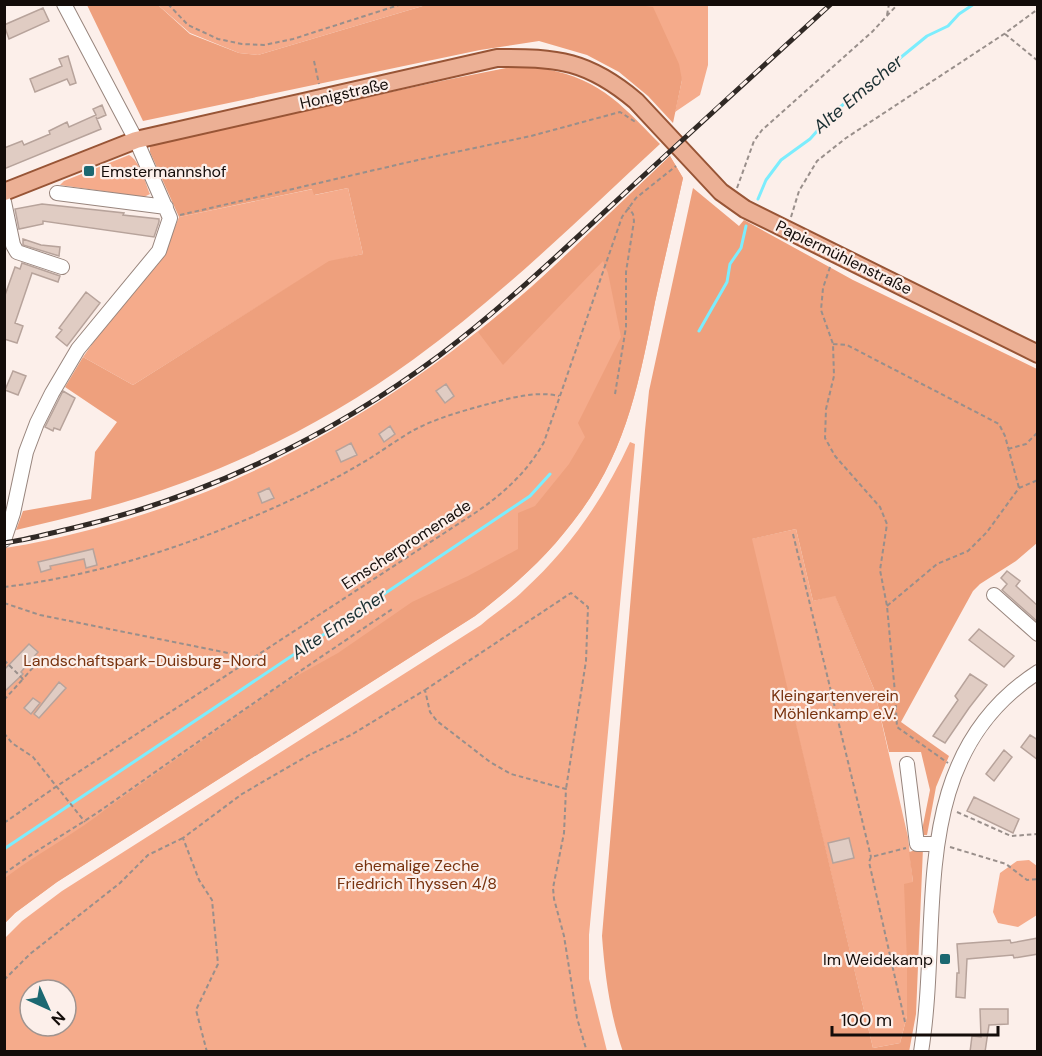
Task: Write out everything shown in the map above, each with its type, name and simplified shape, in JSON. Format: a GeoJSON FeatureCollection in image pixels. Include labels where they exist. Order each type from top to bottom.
{"type":"FeatureCollection","features":[{"type":"Feature","properties":{"kind":"main road","name":"Honigstraße"},"geometry":{"type":"LineString","coordinates":[[4,192],[136,140],[497,58],[550,58],[605,77],[636,101],[669,136]]}},
{"type":"Feature","properties":{"kind":"main road","name":"Papiermühlenstraße"},"geometry":{"type":"LineString","coordinates":[[669,136],[722,192],[745,208],[1038,354]]}},
{"type":"Feature","properties":{"kind":"street"},"geometry":{"type":"LineString","coordinates":[[4,540],[13,513],[26,452],[37,423],[78,349],[159,251],[169,227],[170,218],[166,207],[136,140],[64,4]]}},
{"type":"Feature","properties":{"kind":"street"},"geometry":{"type":"LineString","coordinates":[[57,193],[166,207]]}},
{"type":"Feature","properties":{"kind":"street"},"geometry":{"type":"LineString","coordinates":[[4,202],[13,245],[17,252],[62,267]]}},
{"type":"Feature","properties":{"kind":"street"},"geometry":{"type":"LineString","coordinates":[[994,595],[1038,634]]}},
{"type":"Feature","properties":{"kind":"street"},"geometry":{"type":"LineString","coordinates":[[921,1052],[927,1014],[936,844],[944,806],[956,769],[978,727],[1017,685],[1038,672]]}},
{"type":"Feature","properties":{"kind":"street"},"geometry":{"type":"LineString","coordinates":[[907,764],[918,844],[936,844]]}},
{"type":"Feature","properties":{"kind":"path"},"geometry":{"type":"LineString","coordinates":[[168,4],[188,25],[218,39],[242,44],[264,45],[293,39],[402,4]]}},
{"type":"Feature","properties":{"kind":"path"},"geometry":{"type":"LineString","coordinates":[[887,15],[889,4]]}},
{"type":"Feature","properties":{"kind":"path"},"geometry":{"type":"LineString","coordinates":[[735,192],[754,141],[762,130],[846,56],[898,4]]}},
{"type":"Feature","properties":{"kind":"path"},"geometry":{"type":"LineString","coordinates":[[790,220],[799,191],[817,161],[846,138],[1038,9]]}},
{"type":"Feature","properties":{"kind":"path"},"geometry":{"type":"LineString","coordinates":[[1004,34],[1038,61]]}},
{"type":"Feature","properties":{"kind":"path"},"geometry":{"type":"LineString","coordinates":[[314,61],[320,86]]}},
{"type":"Feature","properties":{"kind":"path"},"geometry":{"type":"LineString","coordinates":[[179,215],[418,160],[521,139],[620,112],[638,124]]}},
{"type":"Feature","properties":{"kind":"path","name":"Emscherpromenade"},"geometry":{"type":"LineString","coordinates":[[4,823],[499,496],[514,482],[544,442],[617,230],[628,207],[676,165]]}},
{"type":"Feature","properties":{"kind":"path"},"geometry":{"type":"LineString","coordinates":[[615,394],[626,327],[626,272],[634,221],[633,214],[628,207]]}},
{"type":"Feature","properties":{"kind":"path"},"geometry":{"type":"LineString","coordinates":[[831,265],[823,288],[821,310],[832,344],[834,376],[826,409],[825,438],[835,456],[874,499],[884,516],[886,525],[880,570],[887,606],[896,693],[897,727],[956,769]]}},
{"type":"Feature","properties":{"kind":"path"},"geometry":{"type":"LineString","coordinates":[[832,344],[847,345],[999,424],[1005,436],[1019,488]]}},
{"type":"Feature","properties":{"kind":"path"},"geometry":{"type":"LineString","coordinates":[[4,587],[45,582],[196,540],[272,509],[371,458],[415,429],[442,418],[529,395],[559,396]]}},
{"type":"Feature","properties":{"kind":"path"},"geometry":{"type":"LineString","coordinates":[[1008,449],[1026,444],[1038,432]]}},
{"type":"Feature","properties":{"kind":"path"},"geometry":{"type":"LineString","coordinates":[[887,606],[937,564],[968,551],[987,532],[1019,488],[1038,480]]}},
{"type":"Feature","properties":{"kind":"path"},"geometry":{"type":"LineString","coordinates":[[793,534],[871,856],[869,862],[905,1022]]}},
{"type":"Feature","properties":{"kind":"path"},"geometry":{"type":"LineString","coordinates":[[4,980],[30,954],[120,883],[148,855],[183,838],[242,794],[309,755],[351,735],[425,690],[572,593],[588,607],[587,644],[566,789],[564,833],[553,888],[564,936],[577,1018],[587,1052]]}},
{"type":"Feature","properties":{"kind":"path"},"geometry":{"type":"LineString","coordinates":[[4,603],[40,615],[253,658]]}},
{"type":"Feature","properties":{"kind":"path"},"geometry":{"type":"LineString","coordinates":[[4,874],[85,822],[394,608]]}},
{"type":"Feature","properties":{"kind":"path"},"geometry":{"type":"LineString","coordinates":[[4,660],[23,679]]}},
{"type":"Feature","properties":{"kind":"path"},"geometry":{"type":"LineString","coordinates":[[4,700],[35,665]]}},
{"type":"Feature","properties":{"kind":"path"},"geometry":{"type":"LineString","coordinates":[[425,690],[430,712],[490,762],[511,774],[566,789]]}},
{"type":"Feature","properties":{"kind":"path"},"geometry":{"type":"LineString","coordinates":[[4,734],[28,753],[85,822]]}},
{"type":"Feature","properties":{"kind":"path"},"geometry":{"type":"LineString","coordinates":[[944,806],[1011,836],[1038,834]]}},
{"type":"Feature","properties":{"kind":"path"},"geometry":{"type":"LineString","coordinates":[[183,838],[199,880],[212,900],[218,964],[196,1010],[207,1052]]}},
{"type":"Feature","properties":{"kind":"path"},"geometry":{"type":"LineString","coordinates":[[871,856],[918,844]]}},
{"type":"Feature","properties":{"kind":"path"},"geometry":{"type":"LineString","coordinates":[[936,844],[1006,864],[1027,880],[1038,879]]}},
{"type":"Feature","properties":{"kind":"green space"},"geometry":{"type":"Polygon","coordinates":[[[158,5],[426,5],[258,55],[239,53],[190,33],[158,5]]]}},
{"type":"Feature","properties":{"kind":"green space"},"geometry":{"type":"Polygon","coordinates":[[[638,5],[708,5],[708,65],[700,95],[675,112],[682,80],[638,5]]]}},
{"type":"Feature","properties":{"kind":"green space"},"geometry":{"type":"Polygon","coordinates":[[[129,155],[139,167],[150,194],[144,197],[60,185],[64,181],[129,155]]]}},
{"type":"Feature","properties":{"kind":"green space","name":"Landschaftspark-Duisburg-Nord"},"geometry":{"type":"Polygon","coordinates":[[[670,156],[683,178],[630,411],[621,437],[597,487],[581,511],[545,555],[475,616],[57,882],[5,923],[5,548],[78,533],[150,512],[210,490],[324,435],[379,402],[482,328],[566,255],[670,156]]]}},
{"type":"Feature","properties":{"kind":"green space"},"geometry":{"type":"Polygon","coordinates":[[[348,188],[363,254],[329,262],[133,385],[83,357],[116,310],[163,256],[179,217],[313,189],[315,195],[348,188]]]}},
{"type":"Feature","properties":{"kind":"green space","name":"ehemalige Zeche Friedrich Thyssen 4/8"},"geometry":{"type":"Polygon","coordinates":[[[630,442],[635,444],[589,935],[589,979],[607,1051],[5,1051],[5,938],[22,921],[62,891],[481,625],[541,574],[571,539],[609,483],[630,442]]]}},
{"type":"Feature","properties":{"kind":"green space","name":"Kleingartenverein Möhlenkamp e.V."},"geometry":{"type":"Polygon","coordinates":[[[796,529],[813,601],[835,595],[874,689],[908,837],[913,882],[907,961],[907,1016],[900,1043],[873,1048],[751,539],[796,529]]]}},
{"type":"Feature","properties":{"kind":"green space"},"geometry":{"type":"Polygon","coordinates":[[[1029,860],[1037,866],[1037,915],[1018,927],[998,923],[993,912],[1000,873],[1017,861],[1029,860]]]}},
{"type":"Feature","properties":{"kind":"shaded area"},"geometry":{"type":"Polygon","coordinates":[[[87,5],[158,5],[190,34],[239,53],[258,55],[426,5],[638,5],[653,7],[679,64],[682,80],[673,123],[648,96],[619,72],[587,55],[539,41],[480,50],[143,121],[87,5]]]}},
{"type":"Feature","properties":{"kind":"shaded area"},"geometry":{"type":"Polygon","coordinates":[[[534,67],[574,77],[605,93],[660,144],[478,309],[414,359],[360,396],[273,444],[213,471],[141,497],[16,530],[23,511],[91,499],[95,452],[117,422],[65,387],[83,357],[133,385],[329,261],[363,254],[348,188],[314,195],[312,189],[179,217],[150,152],[150,147],[156,143],[451,79],[506,68],[534,67]]]}},
{"type":"Feature","properties":{"kind":"shaded area"},"geometry":{"type":"Polygon","coordinates":[[[670,156],[683,178],[630,411],[621,437],[597,487],[581,511],[545,555],[475,616],[57,882],[5,923],[5,878],[84,825],[284,683],[338,653],[412,602],[518,549],[518,513],[535,506],[569,464],[585,437],[578,423],[621,337],[608,273],[603,261],[503,365],[478,332],[532,287],[670,156]]]}},
{"type":"Feature","properties":{"kind":"shaded area"},"geometry":{"type":"Polygon","coordinates":[[[693,188],[739,226],[744,220],[853,280],[1037,369],[1037,543],[973,591],[901,722],[949,756],[936,787],[927,835],[922,835],[922,830],[930,790],[921,752],[889,752],[874,689],[835,596],[813,601],[796,529],[752,539],[873,1048],[900,1043],[907,1016],[904,884],[913,882],[909,852],[923,848],[916,1014],[909,1052],[623,1052],[611,1009],[602,936],[645,430],[649,391],[693,188]]]}},
{"type":"Feature","properties":{"kind":"building"},"geometry":{"type":"Polygon","coordinates":[[[43,8],[49,21],[9,39],[4,25],[43,8]]]}},
{"type":"Feature","properties":{"kind":"building"},"geometry":{"type":"Polygon","coordinates":[[[68,56],[76,83],[70,85],[67,79],[35,92],[30,79],[62,66],[59,59],[68,56]]]}},
{"type":"Feature","properties":{"kind":"building"},"geometry":{"type":"Polygon","coordinates":[[[102,105],[106,115],[97,119],[96,117],[101,129],[4,169],[4,148],[22,141],[24,145],[50,134],[49,131],[67,122],[69,127],[96,115],[93,109],[102,105]]]}},
{"type":"Feature","properties":{"kind":"building"},"geometry":{"type":"Polygon","coordinates":[[[42,204],[124,213],[123,215],[159,219],[159,222],[154,237],[43,221],[43,224],[19,229],[15,209],[42,204]]]}},
{"type":"Feature","properties":{"kind":"building"},"geometry":{"type":"Polygon","coordinates":[[[23,239],[41,245],[60,247],[59,256],[23,245],[23,239]]]}},
{"type":"Feature","properties":{"kind":"building"},"geometry":{"type":"Polygon","coordinates":[[[22,263],[60,276],[58,282],[32,273],[15,323],[23,326],[17,343],[4,339],[4,298],[15,267],[20,269],[22,263]]]}},
{"type":"Feature","properties":{"kind":"building"},"geometry":{"type":"Polygon","coordinates":[[[86,292],[100,303],[67,346],[56,337],[62,330],[59,328],[86,292]]]}},
{"type":"Feature","properties":{"kind":"building"},"geometry":{"type":"Polygon","coordinates":[[[13,371],[26,376],[18,395],[5,390],[13,371]]]}},
{"type":"Feature","properties":{"kind":"building"},"geometry":{"type":"Polygon","coordinates":[[[446,384],[454,396],[445,403],[436,391],[446,384]]]}},
{"type":"Feature","properties":{"kind":"building"},"geometry":{"type":"Polygon","coordinates":[[[63,391],[75,398],[60,430],[54,428],[53,431],[45,427],[63,391]]]}},
{"type":"Feature","properties":{"kind":"building"},"geometry":{"type":"Polygon","coordinates":[[[390,426],[395,434],[384,442],[379,434],[390,426]]]}},
{"type":"Feature","properties":{"kind":"building"},"geometry":{"type":"Polygon","coordinates":[[[351,443],[357,455],[341,462],[336,451],[351,443]]]}},
{"type":"Feature","properties":{"kind":"building"},"geometry":{"type":"Polygon","coordinates":[[[269,488],[274,498],[262,503],[258,493],[269,488]]]}},
{"type":"Feature","properties":{"kind":"building"},"geometry":{"type":"Polygon","coordinates":[[[93,549],[97,565],[86,568],[84,559],[50,566],[51,569],[41,572],[38,562],[93,549]]]}},
{"type":"Feature","properties":{"kind":"building"},"geometry":{"type":"Polygon","coordinates":[[[1007,571],[1020,581],[1016,586],[1038,606],[1038,622],[1002,590],[1007,584],[1001,578],[1007,571]]]}},
{"type":"Feature","properties":{"kind":"building"},"geometry":{"type":"Polygon","coordinates":[[[979,629],[1014,656],[1004,667],[969,640],[979,629]]]}},
{"type":"Feature","properties":{"kind":"building"},"geometry":{"type":"Polygon","coordinates":[[[29,644],[38,652],[21,672],[23,674],[4,692],[4,670],[29,644]]]}},
{"type":"Feature","properties":{"kind":"building"},"geometry":{"type":"Polygon","coordinates":[[[970,674],[987,685],[945,743],[933,736],[958,700],[955,696],[970,674]]]}},
{"type":"Feature","properties":{"kind":"building"},"geometry":{"type":"Polygon","coordinates":[[[59,682],[66,688],[39,718],[34,714],[59,682]]]}},
{"type":"Feature","properties":{"kind":"building"},"geometry":{"type":"Polygon","coordinates":[[[33,698],[40,703],[31,714],[24,708],[33,698]]]}},
{"type":"Feature","properties":{"kind":"building"},"geometry":{"type":"Polygon","coordinates":[[[1030,735],[1038,740],[1038,760],[1021,747],[1030,735]]]}},
{"type":"Feature","properties":{"kind":"building"},"geometry":{"type":"Polygon","coordinates":[[[1004,750],[1012,757],[994,781],[986,774],[1004,750]]]}},
{"type":"Feature","properties":{"kind":"building"},"geometry":{"type":"Polygon","coordinates":[[[974,797],[1019,819],[1013,833],[967,811],[974,797]]]}},
{"type":"Feature","properties":{"kind":"building"},"geometry":{"type":"Polygon","coordinates":[[[849,838],[854,858],[833,863],[828,843],[849,838]]]}},
{"type":"Feature","properties":{"kind":"building"},"geometry":{"type":"Polygon","coordinates":[[[1038,938],[1038,954],[1014,958],[1013,955],[967,959],[965,998],[956,997],[957,973],[959,973],[957,944],[1010,940],[1011,943],[1038,938]]]}},
{"type":"Feature","properties":{"kind":"building"},"geometry":{"type":"Polygon","coordinates":[[[980,1009],[1008,1009],[1008,1024],[989,1025],[985,1052],[970,1052],[972,1036],[981,1037],[980,1009]]]}},
{"type":"Feature","properties":{"kind":"waterway","name":"Alte Emscher"},"geometry":{"type":"LineString","coordinates":[[758,199],[766,180],[781,160],[810,139],[834,112],[927,36],[948,26],[959,14],[974,4]]}},
{"type":"Feature","properties":{"kind":"waterway","name":"Alte Emscher"},"geometry":{"type":"LineString","coordinates":[[699,331],[727,282],[730,264],[741,248],[746,226]]}},
{"type":"Feature","properties":{"kind":"waterway","name":"Alte Emscher"},"geometry":{"type":"LineString","coordinates":[[4,849],[530,496],[550,474]]}},
{"type":"Feature","properties":{"kind":"railway"},"geometry":{"type":"LineString","coordinates":[[4,543],[119,516],[216,482],[310,438],[398,385],[440,355],[517,291],[831,4]]}},
{"type":"Feature","properties":{"kind":"place","name":"Emstermannshof"},"geometry":{"type":"Point","coordinates":[89,171]}},
{"type":"Feature","properties":{"kind":"place","name":"Im Weidekamp"},"geometry":{"type":"Point","coordinates":[945,959]}}]}
